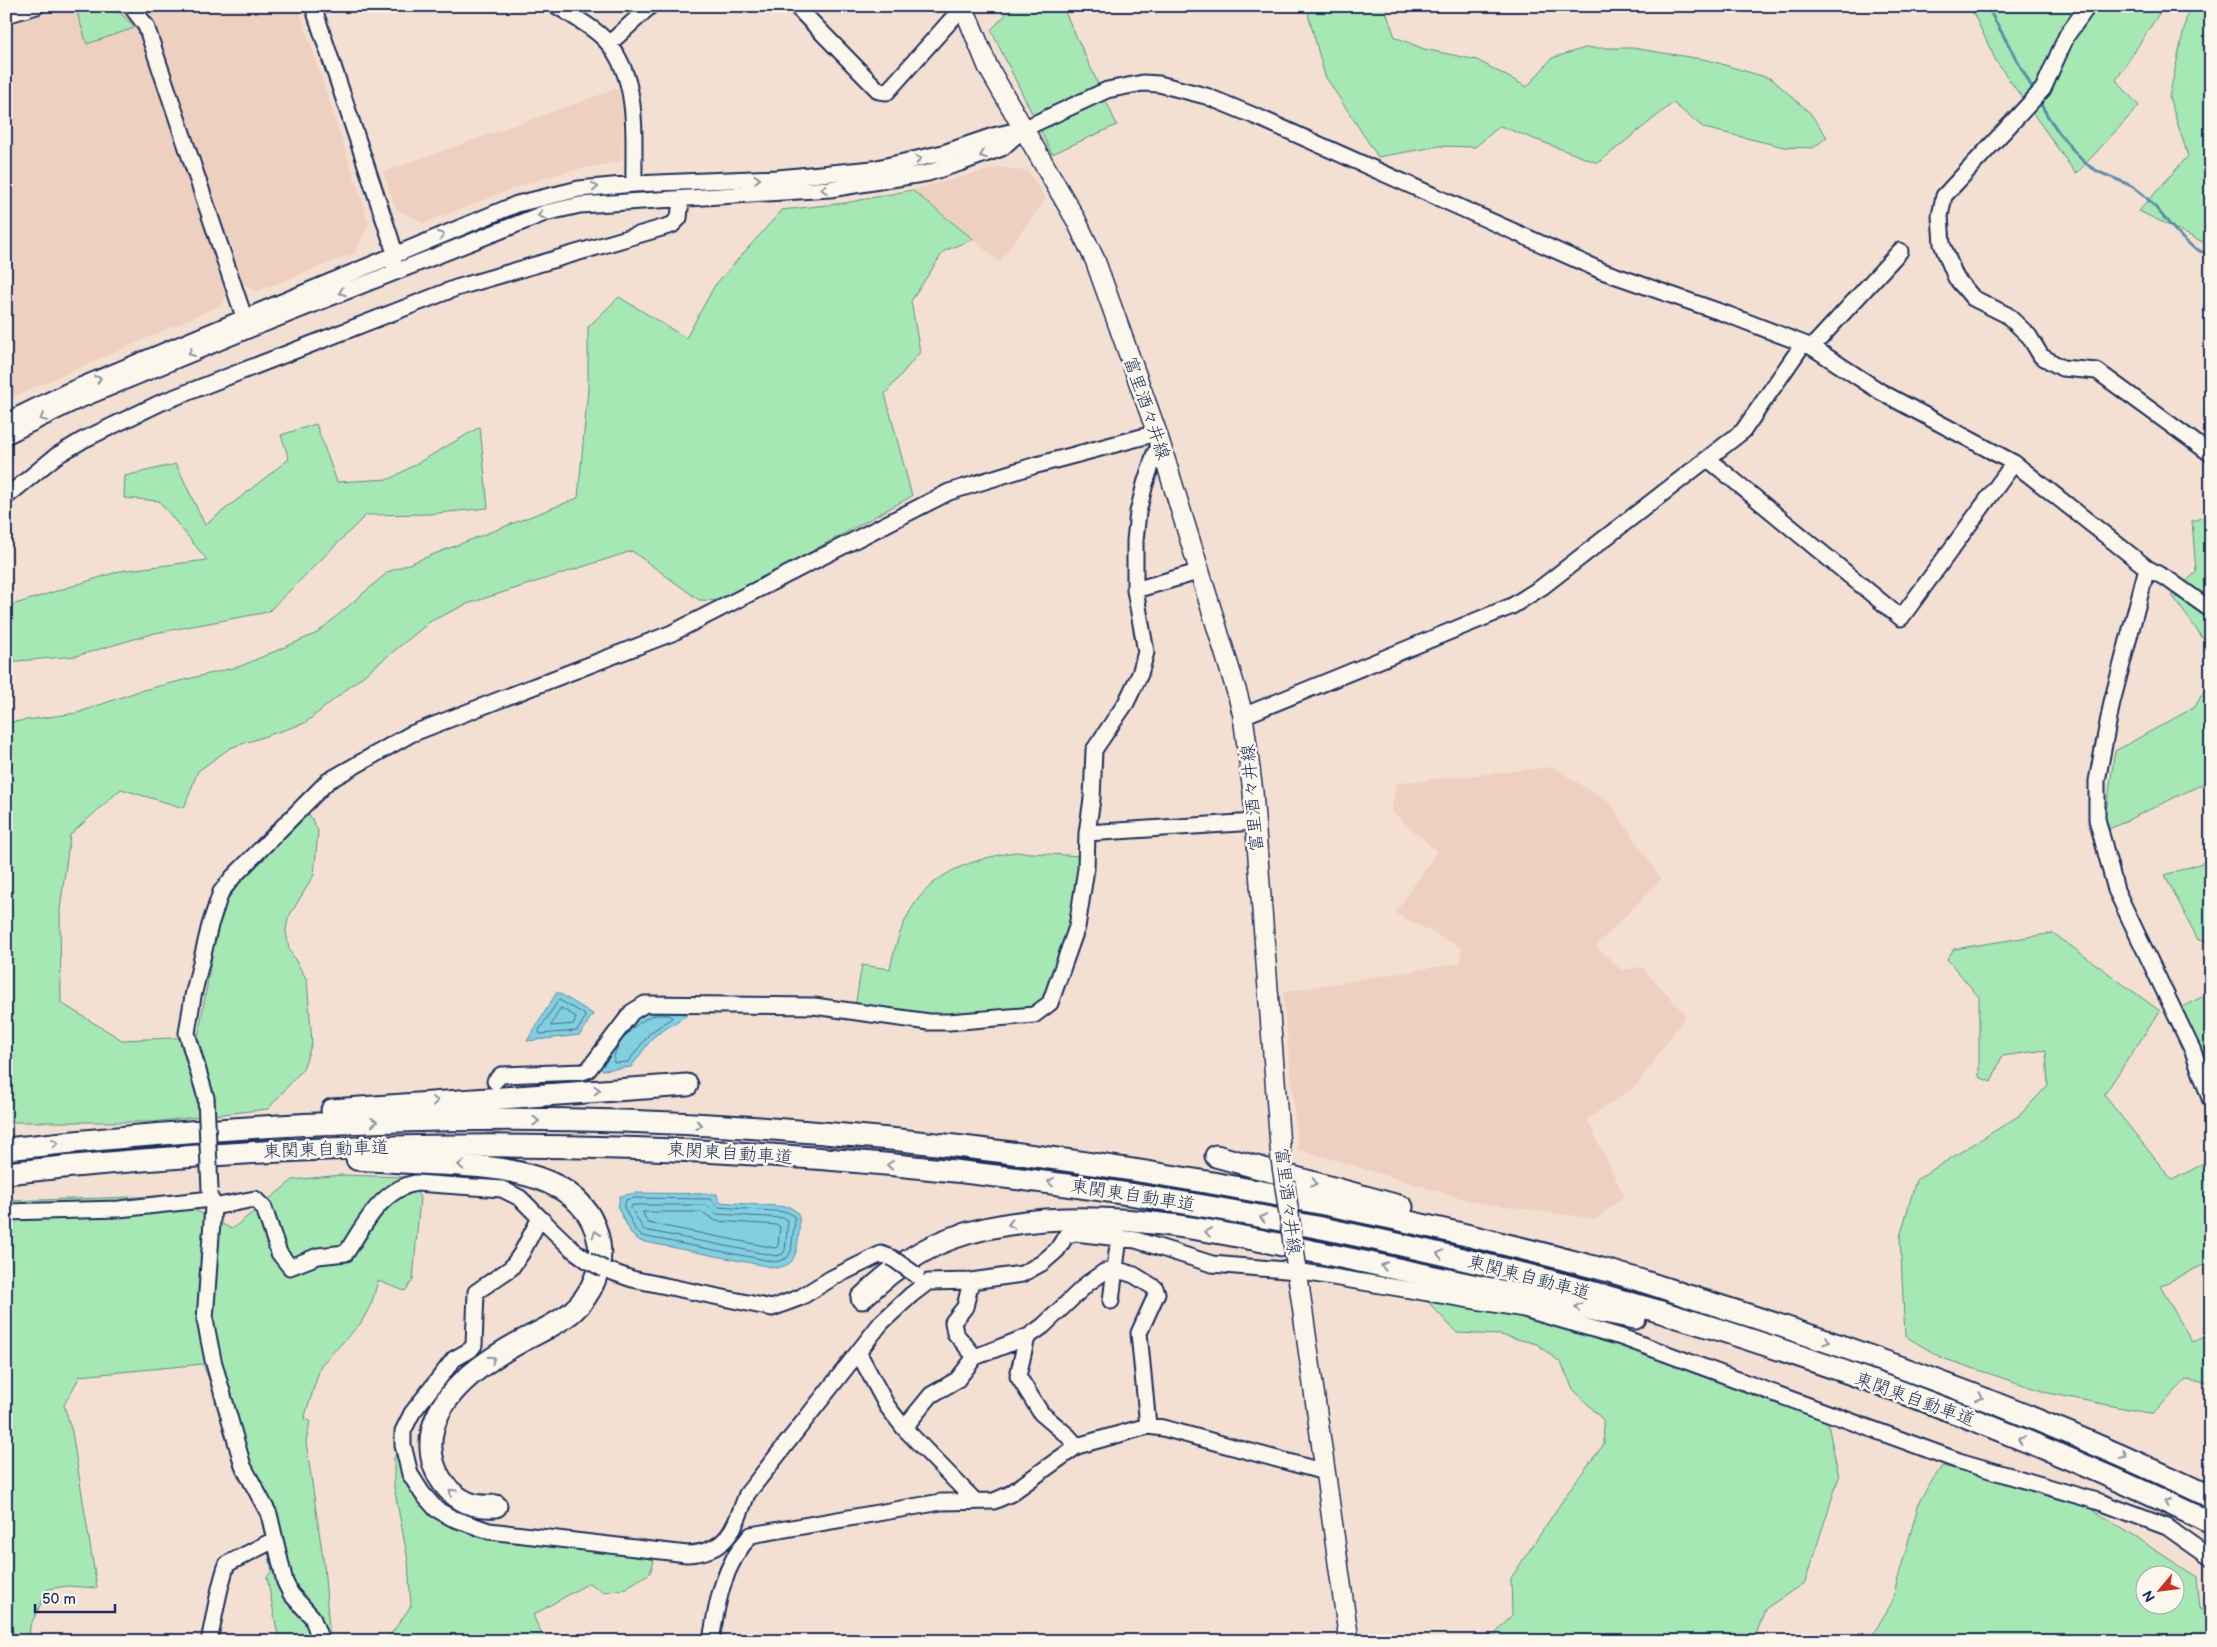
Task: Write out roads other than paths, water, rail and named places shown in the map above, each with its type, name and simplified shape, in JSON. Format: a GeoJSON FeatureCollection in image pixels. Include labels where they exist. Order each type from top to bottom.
{"type":"FeatureCollection","features":[{"type":"Feature","properties":{"kind":"highway"},"geometry":{"type":"LineString","coordinates":[[161,1134],[324,1110],[687,1085]]}},
{"type":"Feature","properties":{"kind":"highway","name":"東関東自動車道"},"geometry":{"type":"LineString","coordinates":[[6,1149],[161,1134],[385,1121],[564,1121],[741,1126],[918,1141],[1067,1159],[1309,1201],[1601,1268],[1781,1325],[1886,1362],[2079,1436],[2211,1497]]}},
{"type":"Feature","properties":{"kind":"highway","name":"東関東自動車道"},"geometry":{"type":"LineString","coordinates":[[6,1174],[240,1153],[467,1145],[642,1147],[928,1168],[1056,1183],[1189,1204],[1405,1246],[1518,1272],[1746,1339],[1985,1425],[2211,1523]]}},
{"type":"Feature","properties":{"kind":"highway"},"geometry":{"type":"LineString","coordinates":[[240,1153],[495,1167],[543,1180],[561,1188],[579,1204],[588,1216],[594,1227],[600,1252],[595,1280],[583,1300],[566,1316],[478,1369],[448,1400],[434,1424],[431,1451],[440,1479],[448,1489],[475,1507],[496,1506]]}},
{"type":"Feature","properties":{"kind":"highway"},"geometry":{"type":"LineString","coordinates":[[1216,1156],[1436,1216],[1523,1249]]}},
{"type":"Feature","properties":{"kind":"highway"},"geometry":{"type":"LineString","coordinates":[[862,1298],[896,1268],[918,1254],[951,1238],[1024,1222],[1131,1221],[1223,1234],[1603,1312],[1746,1339]]}},
{"type":"Feature","properties":{"kind":"main road","name":"富里酒々井線"},"geometry":{"type":"LineString","coordinates":[[964,11],[988,67],[1076,220],[1095,260],[1159,440],[1243,716],[1255,822],[1282,1160],[1349,1641]]}},
{"type":"Feature","properties":{"kind":"street"},"geometry":{"type":"LineString","coordinates":[[6,15],[37,6]]}},
{"type":"Feature","properties":{"kind":"street"},"geometry":{"type":"LineString","coordinates":[[131,6],[146,26],[244,317]]}},
{"type":"Feature","properties":{"kind":"street"},"geometry":{"type":"LineString","coordinates":[[313,6],[395,254],[388,275]]}},
{"type":"Feature","properties":{"kind":"street"},"geometry":{"type":"LineString","coordinates":[[557,6],[587,24],[609,44],[624,67],[630,91],[634,184]]}},
{"type":"Feature","properties":{"kind":"street"},"geometry":{"type":"LineString","coordinates":[[609,44],[650,6]]}},
{"type":"Feature","properties":{"kind":"street"},"geometry":{"type":"LineString","coordinates":[[796,6],[880,91],[884,92],[887,92],[952,19],[964,11]]}},
{"type":"Feature","properties":{"kind":"street"},"geometry":{"type":"LineString","coordinates":[[2088,6],[2067,35],[2043,89],[1944,196],[1940,216],[1942,244],[1956,278],[1973,298],[2007,315],[2029,336],[2041,356],[2062,368],[2097,371],[2211,454]]}},
{"type":"Feature","properties":{"kind":"street"},"geometry":{"type":"LineString","coordinates":[[6,421],[66,392],[516,204],[579,189],[634,184],[778,178],[873,169],[943,153],[993,136],[1023,129],[1107,90],[1143,83],[1159,84],[1206,96],[1262,119],[1602,272],[1729,315],[1807,345],[1881,392],[2014,464],[2147,568],[2169,580],[2211,610]]}},
{"type":"Feature","properties":{"kind":"street"},"geometry":{"type":"LineString","coordinates":[[6,436],[75,402],[248,330],[545,213],[580,205],[830,189],[928,173],[1002,148],[1023,129]]}},
{"type":"Feature","properties":{"kind":"street"},"geometry":{"type":"LineString","coordinates":[[6,497],[56,456],[134,414],[456,288],[672,225],[679,218],[681,199]]}},
{"type":"Feature","properties":{"kind":"street"},"geometry":{"type":"LineString","coordinates":[[1243,716],[1512,606],[1542,587],[1743,431],[1807,345],[1900,251]]}},
{"type":"Feature","properties":{"kind":"street"},"geometry":{"type":"LineString","coordinates":[[395,254],[410,258],[432,256]]}},
{"type":"Feature","properties":{"kind":"street"},"geometry":{"type":"LineString","coordinates":[[495,1081],[501,1075],[582,1072],[588,1070],[632,1012],[646,1004],[814,1006],[929,1022],[1034,1015],[1050,1003],[1077,928],[1086,869],[1094,750],[1126,703],[1140,674],[1146,652],[1135,590],[1135,541],[1138,512],[1159,440]]}},
{"type":"Feature","properties":{"kind":"street"},"geometry":{"type":"LineString","coordinates":[[321,1641],[312,1617],[291,1594],[285,1582],[269,1514],[250,1481],[236,1445],[212,1360],[205,1320],[211,1199],[206,1098],[187,1033],[193,996],[210,925],[221,892],[247,862],[328,781],[411,734],[672,633],[949,492],[1033,466],[1159,440]]}},
{"type":"Feature","properties":{"kind":"street"},"geometry":{"type":"LineString","coordinates":[[1708,459],[1901,618],[2014,464]]}},
{"type":"Feature","properties":{"kind":"street"},"geometry":{"type":"LineString","coordinates":[[2147,568],[2112,702],[2097,781],[2097,819],[2116,890],[2193,1050],[2211,1101]]}},
{"type":"Feature","properties":{"kind":"street"},"geometry":{"type":"LineString","coordinates":[[1135,590],[1198,572]]}},
{"type":"Feature","properties":{"kind":"street"},"geometry":{"type":"LineString","coordinates":[[1087,832],[1255,822]]}},
{"type":"Feature","properties":{"kind":"street"},"geometry":{"type":"LineString","coordinates":[[6,1212],[119,1209],[211,1199],[255,1199],[264,1208],[279,1253],[290,1268],[318,1256],[346,1253],[379,1204],[406,1185],[502,1189],[520,1198],[572,1249],[587,1260],[604,1268],[632,1279],[772,1308],[801,1297],[832,1278],[881,1254],[892,1258],[922,1278],[971,1281],[1022,1274],[1042,1263],[1056,1250],[1066,1236],[1074,1233],[1119,1237],[1136,1240],[1212,1264],[1297,1267],[1524,1309],[1621,1336],[1960,1461],[2103,1503],[2167,1527],[2211,1558]]}},
{"type":"Feature","properties":{"kind":"street"},"geometry":{"type":"LineString","coordinates":[[540,1218],[521,1254],[511,1268],[476,1292],[474,1345],[470,1350],[454,1359],[412,1413],[406,1425],[402,1445],[410,1474],[436,1509],[489,1531],[687,1554],[710,1549],[729,1536],[739,1519],[747,1494],[858,1352],[922,1278]]}},
{"type":"Feature","properties":{"kind":"street"},"geometry":{"type":"LineString","coordinates":[[1111,1301],[1119,1237]]}},
{"type":"Feature","properties":{"kind":"street"},"geometry":{"type":"LineString","coordinates":[[904,1428],[931,1395],[957,1380],[975,1357],[1027,1337],[1043,1326],[1088,1283],[1104,1272],[1115,1269],[1134,1275],[1155,1288],[1157,1293],[1139,1332],[1148,1426]]}},
{"type":"Feature","properties":{"kind":"street"},"geometry":{"type":"LineString","coordinates":[[971,1281],[965,1307],[953,1322],[955,1332],[975,1357]]}},
{"type":"Feature","properties":{"kind":"street"},"geometry":{"type":"LineString","coordinates":[[1027,1337],[1018,1376],[1042,1413],[1077,1446]]}},
{"type":"Feature","properties":{"kind":"street"},"geometry":{"type":"LineString","coordinates":[[858,1352],[887,1406],[904,1428],[975,1501]]}},
{"type":"Feature","properties":{"kind":"street"},"geometry":{"type":"LineString","coordinates":[[711,1641],[718,1595],[725,1576],[741,1546],[751,1535],[941,1502],[994,1501],[1010,1494],[1077,1446],[1148,1426],[1326,1472]]}},
{"type":"Feature","properties":{"kind":"street"},"geometry":{"type":"LineString","coordinates":[[739,1519],[751,1535]]}},
{"type":"Feature","properties":{"kind":"street"},"geometry":{"type":"LineString","coordinates":[[209,1641],[216,1614],[218,1592],[227,1564],[274,1540]]}},
{"type":"Feature","properties":{"kind":"water"},"geometry":{"type":"Polygon","coordinates":[[[557,992],[593,1014],[580,1035],[527,1041],[557,992]]]}},
{"type":"Feature","properties":{"kind":"water"},"geometry":{"type":"Polygon","coordinates":[[[654,1010],[683,1010],[687,1015],[653,1037],[631,1067],[602,1070],[599,1064],[608,1059],[606,1056],[626,1028],[638,1017],[654,1010]]]}},
{"type":"Feature","properties":{"kind":"water"},"geometry":{"type":"Polygon","coordinates":[[[636,1193],[717,1194],[719,1202],[790,1207],[797,1212],[799,1221],[799,1235],[795,1255],[788,1264],[776,1268],[640,1241],[632,1235],[618,1208],[620,1196],[636,1193]]]}},
{"type":"Feature","properties":{"kind":"waterway"},"geometry":{"type":"LineString","coordinates":[[1987,6],[2034,91]]}},
{"type":"Feature","properties":{"kind":"waterway"},"geometry":{"type":"LineString","coordinates":[[2039,101],[2048,117],[2082,160],[2100,172],[2133,187],[2143,194],[2188,243],[2211,255]]}},
{"type":"Feature","properties":{"kind":"tunnel"},"geometry":{"type":"LineString","coordinates":[[490,1188],[494,1110]]}}]}
